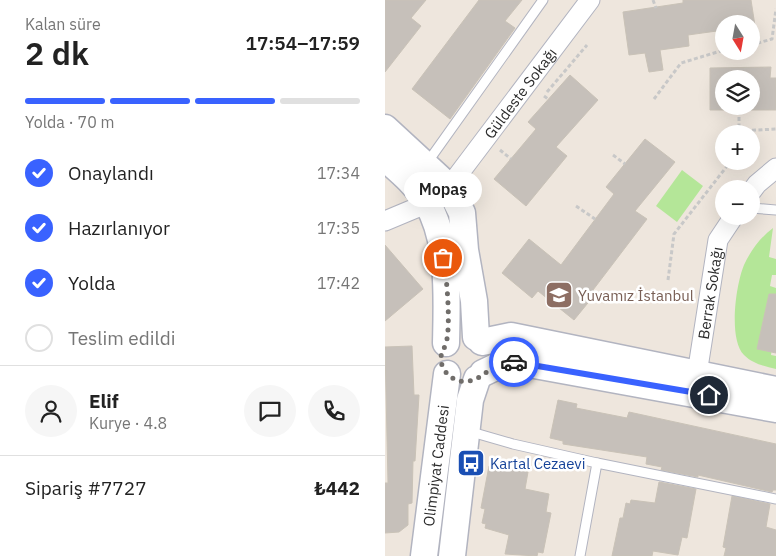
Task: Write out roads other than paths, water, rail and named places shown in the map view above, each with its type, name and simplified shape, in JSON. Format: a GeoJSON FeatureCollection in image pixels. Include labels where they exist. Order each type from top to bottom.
{"type":"FeatureCollection","features":[{"type":"Feature","properties":{"kind":"main road"},"geometry":{"type":"LineString","coordinates":[[385,128],[449,187],[462,213],[465,250],[479,340],[488,354],[487,368],[480,376]]}},
{"type":"Feature","properties":{"kind":"main road"},"geometry":{"type":"LineString","coordinates":[[385,158],[408,177],[428,203],[438,230],[446,272],[446,343],[441,356],[443,368],[447,374],[461,382],[480,376],[505,362],[518,362],[695,383],[776,390]]}},
{"type":"Feature","properties":{"kind":"main road"},"geometry":{"type":"LineString","coordinates":[[428,203],[449,187]]}},
{"type":"Feature","properties":{"kind":"main road"},"geometry":{"type":"LineString","coordinates":[[446,343],[460,335],[479,340],[511,336],[695,383],[776,409]]}},
{"type":"Feature","properties":{"kind":"main road","name":"Olimpiyat Caddesi"},"geometry":{"type":"LineString","coordinates":[[424,556],[447,374]]}},
{"type":"Feature","properties":{"kind":"main road","name":"Olimpiyat Caddesi"},"geometry":{"type":"LineString","coordinates":[[452,556],[470,400],[480,376]]}},
{"type":"Feature","properties":{"kind":"street","name":"Güldeste Sokağı"},"geometry":{"type":"LineString","coordinates":[[449,187],[590,0]]}},
{"type":"Feature","properties":{"kind":"street"},"geometry":{"type":"LineString","coordinates":[[760,181],[776,168]]}},
{"type":"Feature","properties":{"kind":"street"},"geometry":{"type":"LineString","coordinates":[[385,221],[428,203]]}},
{"type":"Feature","properties":{"kind":"street","name":"Berrak Sokağı"},"geometry":{"type":"LineString","coordinates":[[695,383],[718,240],[728,225]]}},
{"type":"Feature","properties":{"kind":"lane"},"geometry":{"type":"LineString","coordinates":[[425,165],[543,0]]}},
{"type":"Feature","properties":{"kind":"lane"},"geometry":{"type":"LineString","coordinates":[[760,209],[776,210]]}},
{"type":"Feature","properties":{"kind":"lane"},"geometry":{"type":"LineString","coordinates":[[466,431],[513,444],[776,498]]}},
{"type":"Feature","properties":{"kind":"lane"},"geometry":{"type":"LineString","coordinates":[[580,556],[597,462]]}},
{"type":"Feature","properties":{"kind":"place","name":"Mopaş"},"geometry":{"type":"Point","coordinates":[443,258]}},
{"type":"Feature","properties":{"kind":"place","name":"Yuvamız İstanbul"},"geometry":{"type":"Point","coordinates":[559,295]}},
{"type":"Feature","properties":{"kind":"place","name":"Kartal Cezaevi"},"geometry":{"type":"Point","coordinates":[471,463]}}]}
